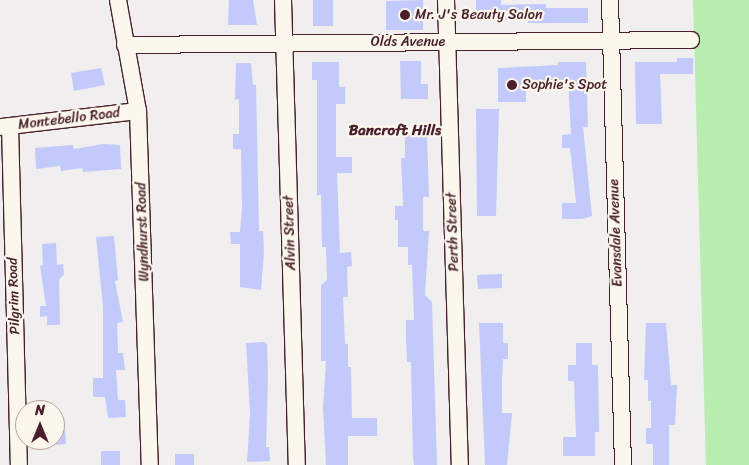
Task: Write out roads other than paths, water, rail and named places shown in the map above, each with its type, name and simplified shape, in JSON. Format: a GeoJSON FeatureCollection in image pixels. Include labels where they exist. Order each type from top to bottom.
{"type":"FeatureCollection","features":[{"type":"Feature","properties":{"kind":"street","name":"Wyndhurst Road"},"geometry":{"type":"LineString","coordinates":[[118,0],[138,112],[150,465]]}},
{"type":"Feature","properties":{"kind":"street","name":"Alvin Street"},"geometry":{"type":"LineString","coordinates":[[283,0],[297,465]]}},
{"type":"Feature","properties":{"kind":"street","name":"Perth Street"},"geometry":{"type":"LineString","coordinates":[[446,0],[460,465]]}},
{"type":"Feature","properties":{"kind":"street","name":"Evansdale Avenue"},"geometry":{"type":"LineString","coordinates":[[610,0],[623,465]]}},
{"type":"Feature","properties":{"kind":"street","name":"Olds Avenue"},"geometry":{"type":"LineString","coordinates":[[125,45],[691,40]]}},
{"type":"Feature","properties":{"kind":"street","name":"Montebello Road"},"geometry":{"type":"LineString","coordinates":[[5,127],[138,112]]}},
{"type":"Feature","properties":{"kind":"street","name":"Pilgrim Road"},"geometry":{"type":"LineString","coordinates":[[5,127],[19,465]]}},
{"type":"Feature","properties":{"kind":"place","name":"Mr. J's Beauty Salon"},"geometry":{"type":"Point","coordinates":[405,15]}},
{"type":"Feature","properties":{"kind":"place","name":"Sophie's Spot"},"geometry":{"type":"Point","coordinates":[512,85]}},
{"type":"Feature","properties":{"kind":"district","name":"Bancroft Hills"},"geometry":{"type":"Point","coordinates":[395,131]}}]}
